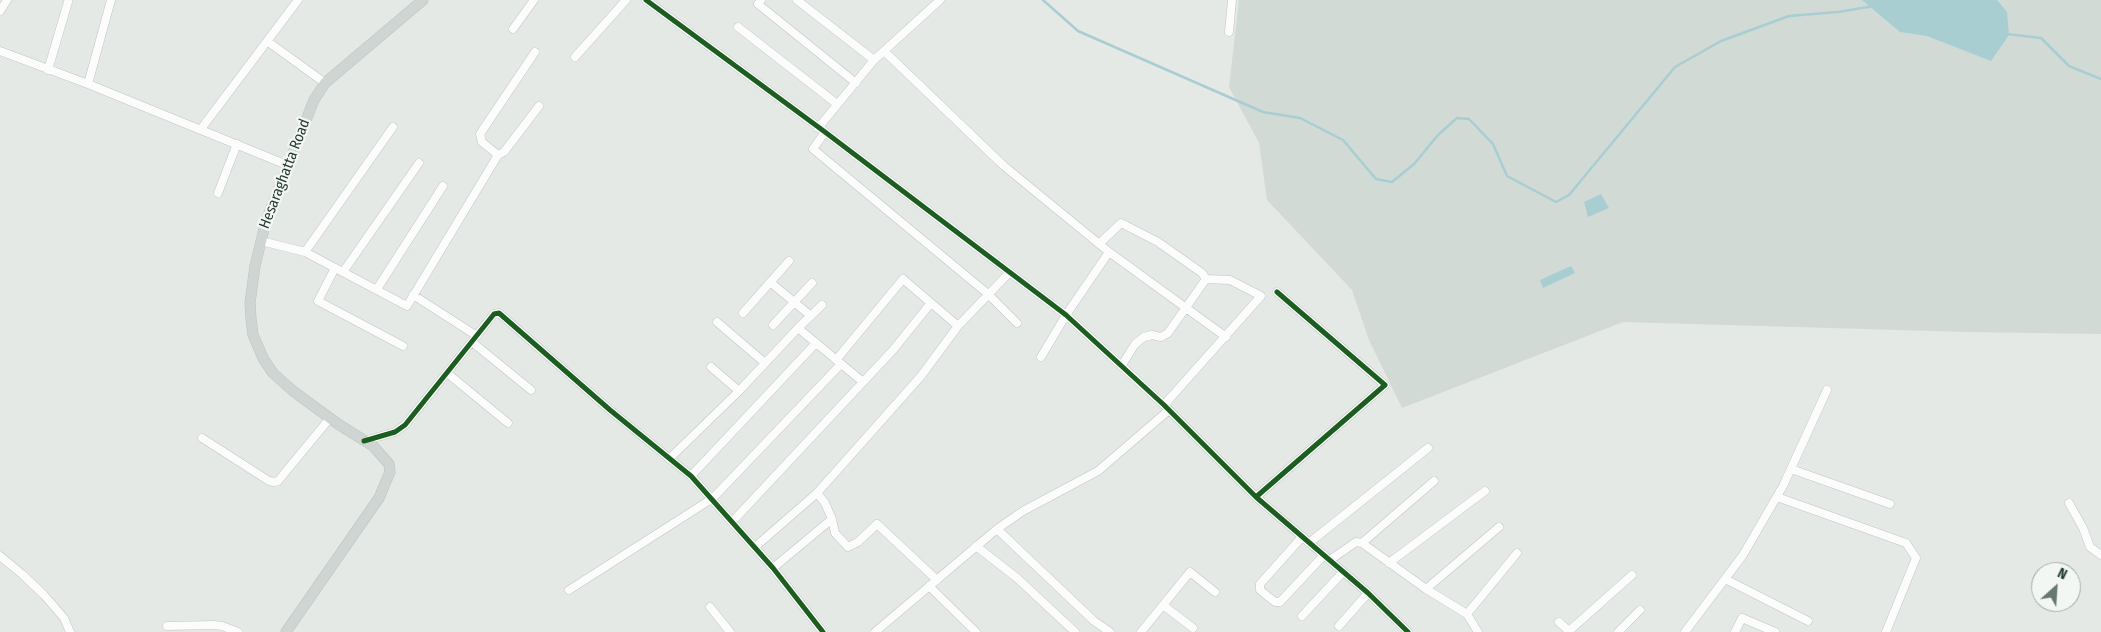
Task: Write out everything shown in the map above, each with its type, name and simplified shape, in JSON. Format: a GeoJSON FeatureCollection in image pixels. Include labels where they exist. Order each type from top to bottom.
{"type":"FeatureCollection","features":[{"type":"Feature","properties":{"kind":"main road","name":"Hesaraghatta Road"},"geometry":{"type":"LineString","coordinates":[[286,632],[379,498],[388,481],[390,472],[389,464],[373,446],[293,391],[273,372],[258,351],[253,335],[250,303],[255,266],[266,221],[314,100],[325,83],[424,0]]}},
{"type":"Feature","properties":{"kind":"street"},"geometry":{"type":"LineString","coordinates":[[0,11],[7,0]]}},
{"type":"Feature","properties":{"kind":"street"},"geometry":{"type":"LineString","coordinates":[[88,84],[111,0]]}},
{"type":"Feature","properties":{"kind":"street"},"geometry":{"type":"LineString","coordinates":[[201,129],[298,0]]}},
{"type":"Feature","properties":{"kind":"street"},"geometry":{"type":"LineString","coordinates":[[513,29],[534,0]]}},
{"type":"Feature","properties":{"kind":"street"},"geometry":{"type":"LineString","coordinates":[[575,57],[626,0]]}},
{"type":"Feature","properties":{"kind":"street"},"geometry":{"type":"LineString","coordinates":[[646,0],[822,130],[1066,315],[1166,407],[1256,497],[1368,593],[1408,632]]}},
{"type":"Feature","properties":{"kind":"street"},"geometry":{"type":"LineString","coordinates":[[761,0],[758,4],[856,83]]}},
{"type":"Feature","properties":{"kind":"street"},"geometry":{"type":"LineString","coordinates":[[797,0],[874,60]]}},
{"type":"Feature","properties":{"kind":"street"},"geometry":{"type":"LineString","coordinates":[[940,0],[874,60],[837,104],[822,130],[814,149],[988,294],[1017,323]]}},
{"type":"Feature","properties":{"kind":"street"},"geometry":{"type":"LineString","coordinates":[[1229,32],[1232,0]]}},
{"type":"Feature","properties":{"kind":"street"},"geometry":{"type":"LineString","coordinates":[[48,70],[68,2]]}},
{"type":"Feature","properties":{"kind":"street"},"geometry":{"type":"LineString","coordinates":[[738,27],[837,104]]}},
{"type":"Feature","properties":{"kind":"street"},"geometry":{"type":"LineString","coordinates":[[267,41],[325,83]]}},
{"type":"Feature","properties":{"kind":"street"},"geometry":{"type":"LineString","coordinates":[[0,51],[88,84],[287,165]]}},
{"type":"Feature","properties":{"kind":"street"},"geometry":{"type":"LineString","coordinates":[[884,51],[1004,166],[1109,252],[1186,306],[1226,337]]}},
{"type":"Feature","properties":{"kind":"street"},"geometry":{"type":"LineString","coordinates":[[498,156],[482,142],[480,134],[535,52]]}},
{"type":"Feature","properties":{"kind":"street"},"geometry":{"type":"LineString","coordinates":[[261,241],[305,252],[407,306],[498,156],[504,152],[540,106]]}},
{"type":"Feature","properties":{"kind":"street"},"geometry":{"type":"LineString","coordinates":[[305,252],[393,127]]}},
{"type":"Feature","properties":{"kind":"street"},"geometry":{"type":"LineString","coordinates":[[218,193],[237,144]]}},
{"type":"Feature","properties":{"kind":"street"},"geometry":{"type":"LineString","coordinates":[[403,346],[318,301],[419,163]]}},
{"type":"Feature","properties":{"kind":"street"},"geometry":{"type":"LineString","coordinates":[[377,289],[443,186]]}},
{"type":"Feature","properties":{"kind":"street"},"geometry":{"type":"LineString","coordinates":[[1099,244],[1122,223],[1158,242],[1202,273],[1206,279]]}},
{"type":"Feature","properties":{"kind":"street"},"geometry":{"type":"LineString","coordinates":[[1042,357],[1066,315],[1109,252]]}},
{"type":"Feature","properties":{"kind":"street"},"geometry":{"type":"LineString","coordinates":[[743,313],[789,261]]}},
{"type":"Feature","properties":{"kind":"street"},"geometry":{"type":"LineString","coordinates":[[755,547],[817,493],[920,376],[958,326],[1010,272]]}},
{"type":"Feature","properties":{"kind":"street"},"geometry":{"type":"LineString","coordinates":[[569,590],[713,498],[838,362],[903,279],[958,326]]}},
{"type":"Feature","properties":{"kind":"street"},"geometry":{"type":"LineString","coordinates":[[1122,365],[1135,344],[1144,337],[1152,335],[1161,336],[1168,333],[1206,279]]}},
{"type":"Feature","properties":{"kind":"street"},"geometry":{"type":"LineString","coordinates":[[875,632],[997,529],[1023,512],[1098,471],[1166,407],[1253,303],[1261,296],[1230,280],[1206,279]]}},
{"type":"Feature","properties":{"kind":"street"},"geometry":{"type":"LineString","coordinates":[[770,282],[810,316]]}},
{"type":"Feature","properties":{"kind":"street"},"geometry":{"type":"LineString","coordinates":[[773,325],[812,283]]}},
{"type":"Feature","properties":{"kind":"street"},"geometry":{"type":"LineString","coordinates":[[1256,497],[1385,385],[1277,292]]}},
{"type":"Feature","properties":{"kind":"street"},"geometry":{"type":"LineString","coordinates":[[414,295],[474,339],[531,390]]}},
{"type":"Feature","properties":{"kind":"street"},"geometry":{"type":"LineString","coordinates":[[733,521],[893,350],[931,303]]}},
{"type":"Feature","properties":{"kind":"street"},"geometry":{"type":"LineString","coordinates":[[670,459],[822,305]]}},
{"type":"Feature","properties":{"kind":"street"},"geometry":{"type":"LineString","coordinates":[[364,440],[395,432],[405,425],[494,314],[499,313],[610,410],[691,476],[713,498],[773,568],[823,632]]}},
{"type":"Feature","properties":{"kind":"street"},"geometry":{"type":"LineString","coordinates":[[717,322],[765,362]]}},
{"type":"Feature","properties":{"kind":"street"},"geometry":{"type":"LineString","coordinates":[[798,328],[863,382]]}},
{"type":"Feature","properties":{"kind":"street"},"geometry":{"type":"LineString","coordinates":[[691,476],[816,343]]}},
{"type":"Feature","properties":{"kind":"street"},"geometry":{"type":"LineString","coordinates":[[711,367],[739,391]]}},
{"type":"Feature","properties":{"kind":"street"},"geometry":{"type":"LineString","coordinates":[[447,373],[508,424]]}},
{"type":"Feature","properties":{"kind":"street"},"geometry":{"type":"LineString","coordinates":[[1685,632],[1742,555],[1777,497],[1827,390]]}},
{"type":"Feature","properties":{"kind":"street"},"geometry":{"type":"LineString","coordinates":[[202,438],[269,481],[274,482],[278,480],[330,418]]}},
{"type":"Feature","properties":{"kind":"street"},"geometry":{"type":"LineString","coordinates":[[1309,543],[1428,448]]}},
{"type":"Feature","properties":{"kind":"street"},"geometry":{"type":"LineString","coordinates":[[1791,469],[1890,504]]}},
{"type":"Feature","properties":{"kind":"street"},"geometry":{"type":"LineString","coordinates":[[1362,543],[1434,480]]}},
{"type":"Feature","properties":{"kind":"street"},"geometry":{"type":"LineString","coordinates":[[1389,563],[1485,491]]}},
{"type":"Feature","properties":{"kind":"street"},"geometry":{"type":"LineString","coordinates":[[817,493],[825,503],[832,519],[835,533],[848,547],[858,542],[877,524],[937,580]]}},
{"type":"Feature","properties":{"kind":"street"},"geometry":{"type":"LineString","coordinates":[[1777,497],[1906,543],[1916,558],[1886,632]]}},
{"type":"Feature","properties":{"kind":"street"},"geometry":{"type":"LineString","coordinates":[[2069,503],[2083,528],[2090,547],[2101,555]]}},
{"type":"Feature","properties":{"kind":"street"},"geometry":{"type":"LineString","coordinates":[[773,568],[832,519]]}},
{"type":"Feature","properties":{"kind":"street"},"geometry":{"type":"LineString","coordinates":[[1426,589],[1500,527]]}},
{"type":"Feature","properties":{"kind":"street"},"geometry":{"type":"LineString","coordinates":[[997,529],[1094,621],[1110,632]]}},
{"type":"Feature","properties":{"kind":"street"},"geometry":{"type":"LineString","coordinates":[[1302,537],[1260,584],[1260,590],[1275,602],[1280,602],[1327,558],[1356,542],[1362,543],[1426,589],[1467,614],[1478,632]]}},
{"type":"Feature","properties":{"kind":"street"},"geometry":{"type":"LineString","coordinates":[[976,546],[1017,578],[1075,632]]}},
{"type":"Feature","properties":{"kind":"street"},"geometry":{"type":"LineString","coordinates":[[1467,614],[1517,553]]}},
{"type":"Feature","properties":{"kind":"street"},"geometry":{"type":"LineString","coordinates":[[0,556],[44,595],[64,618],[70,632]]}},
{"type":"Feature","properties":{"kind":"street"},"geometry":{"type":"LineString","coordinates":[[1141,632],[1190,572],[1215,592]]}},
{"type":"Feature","properties":{"kind":"street"},"geometry":{"type":"LineString","coordinates":[[1302,616],[1343,572]]}},
{"type":"Feature","properties":{"kind":"street"},"geometry":{"type":"LineString","coordinates":[[1559,622],[1570,632],[1632,575]]}},
{"type":"Feature","properties":{"kind":"street"},"geometry":{"type":"LineString","coordinates":[[1725,579],[1808,621]]}},
{"type":"Feature","properties":{"kind":"street"},"geometry":{"type":"LineString","coordinates":[[929,586],[976,632]]}},
{"type":"Feature","properties":{"kind":"street"},"geometry":{"type":"LineString","coordinates":[[1339,626],[1368,593]]}},
{"type":"Feature","properties":{"kind":"street"},"geometry":{"type":"LineString","coordinates":[[1163,605],[1193,628]]}},
{"type":"Feature","properties":{"kind":"street"},"geometry":{"type":"LineString","coordinates":[[710,607],[730,632]]}},
{"type":"Feature","properties":{"kind":"street"},"geometry":{"type":"LineString","coordinates":[[1618,632],[1640,610]]}},
{"type":"Feature","properties":{"kind":"street"},"geometry":{"type":"LineString","coordinates":[[1734,632],[1742,618],[1775,632]]}},
{"type":"Feature","properties":{"kind":"street"},"geometry":{"type":"LineString","coordinates":[[167,626],[214,625],[238,632]]}},
{"type":"Feature","properties":{"kind":"shaded area"},"geometry":{"type":"Polygon","coordinates":[[[1239,0],[2101,0],[2101,334],[1623,322],[1402,408],[1369,340],[1352,290],[1267,200],[1259,143],[1229,87],[1239,0]]]}},
{"type":"Feature","properties":{"kind":"water"},"geometry":{"type":"Polygon","coordinates":[[[1862,0],[1997,0],[2007,12],[2009,35],[1991,61],[1927,36],[1900,32],[1862,0]]]}},
{"type":"Feature","properties":{"kind":"water"},"geometry":{"type":"Polygon","coordinates":[[[1601,194],[1609,208],[1588,217],[1584,202],[1601,194]]]}},
{"type":"Feature","properties":{"kind":"water"},"geometry":{"type":"Polygon","coordinates":[[[1571,266],[1575,273],[1543,288],[1540,280],[1571,266]]]}},
{"type":"Feature","properties":{"kind":"waterway"},"geometry":{"type":"LineString","coordinates":[[1043,0],[1078,31],[1263,112],[1300,118],[1343,140],[1376,179],[1392,182],[1414,164],[1438,135],[1457,118],[1469,119],[1493,144],[1507,176],[1556,202],[1569,195],[1675,67],[1721,41],[1789,16],[1838,12],[1874,6]]}},
{"type":"Feature","properties":{"kind":"waterway"},"geometry":{"type":"LineString","coordinates":[[2007,34],[2041,38],[2069,66],[2101,79]]}},
{"type":"Feature","properties":{"kind":"cycle path"},"geometry":{"type":"LineString","coordinates":[[646,0],[825,132],[1066,315],[1164,405],[1256,497],[1368,593],[1408,632]]}},
{"type":"Feature","properties":{"kind":"cycle path"},"geometry":{"type":"LineString","coordinates":[[1256,497],[1385,385],[1277,292]]}},
{"type":"Feature","properties":{"kind":"cycle path"},"geometry":{"type":"LineString","coordinates":[[364,441],[395,432],[405,425],[494,314],[499,313],[610,410],[691,476],[773,568],[823,632]]}}]}
